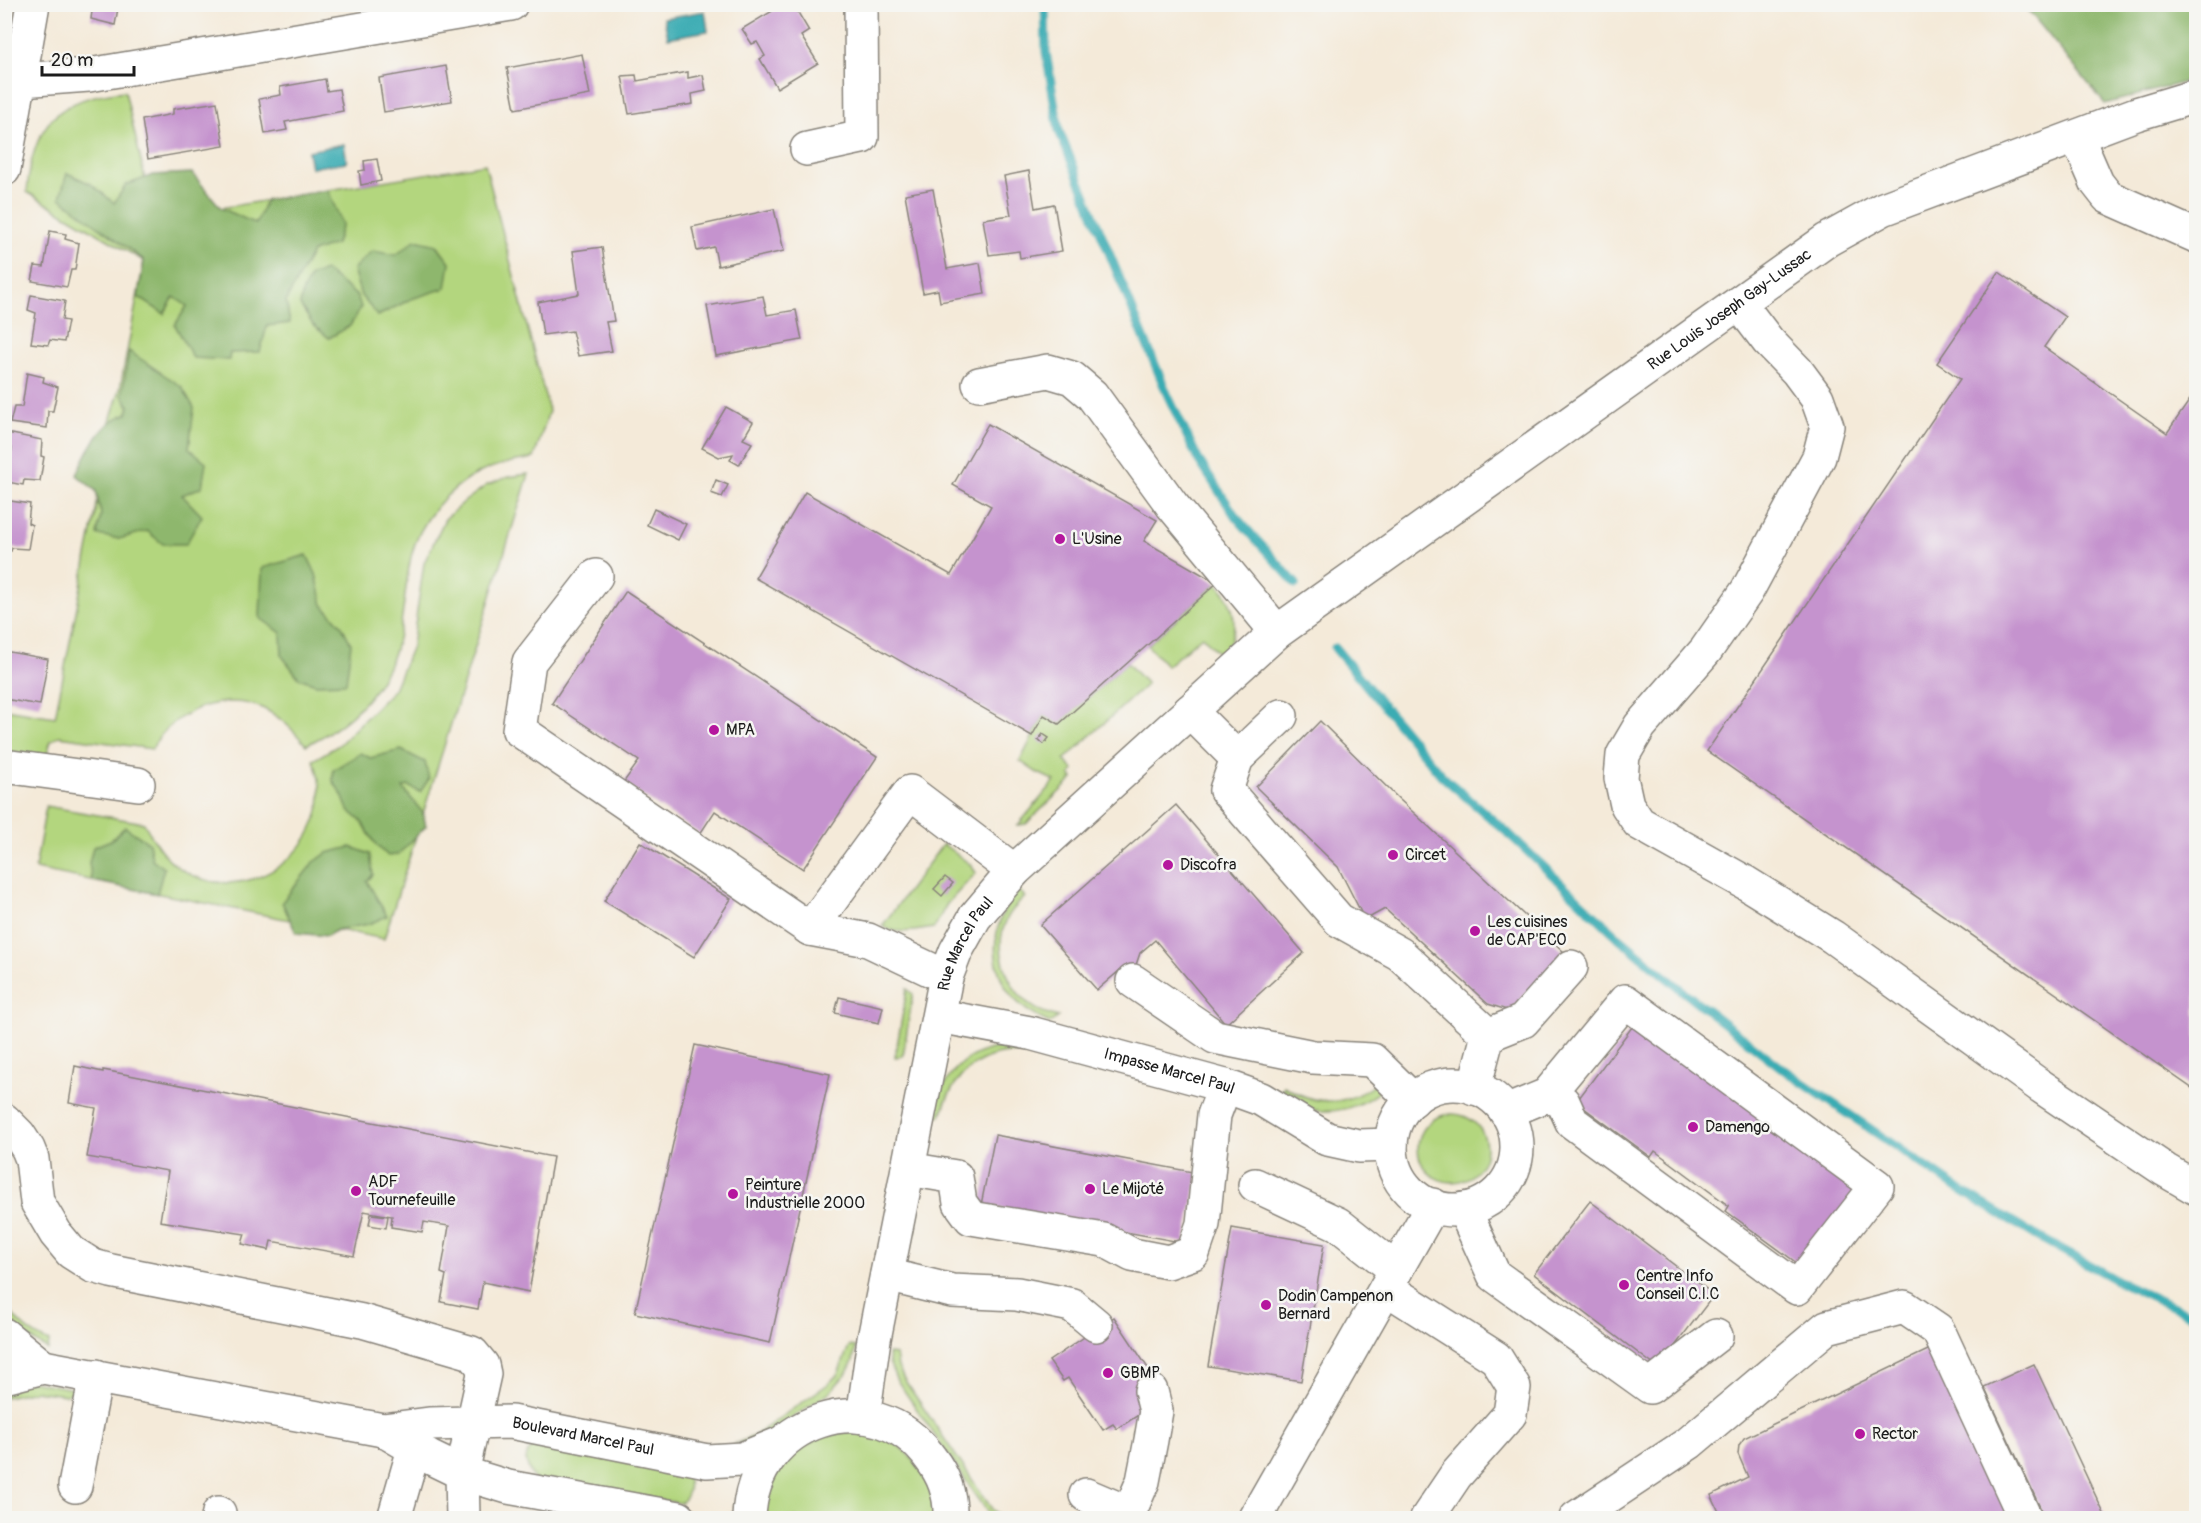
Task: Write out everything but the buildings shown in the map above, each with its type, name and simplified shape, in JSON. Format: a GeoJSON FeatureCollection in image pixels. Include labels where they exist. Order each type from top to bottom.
{"type":"FeatureCollection","features":[{"type":"Feature","properties":{"kind":"street"},"geometry":{"type":"LineString","coordinates":[[4,169],[13,78],[33,4]]}},
{"type":"Feature","properties":{"kind":"street"},"geometry":{"type":"LineString","coordinates":[[13,78],[89,75],[511,4]]}},
{"type":"Feature","properties":{"kind":"street"},"geometry":{"type":"LineString","coordinates":[[807,149],[862,138],[861,4]]}},
{"type":"Feature","properties":{"kind":"street","name":"Rue Louis Joseph Gay-Lussac"},"geometry":{"type":"LineString","coordinates":[[1310,608],[1827,240],[1883,209],[2136,114],[2196,96]]}},
{"type":"Feature","properties":{"kind":"street"},"geometry":{"type":"LineString","coordinates":[[2077,136],[2097,183],[2108,197],[2196,236]]}},
{"type":"Feature","properties":{"kind":"street"},"geometry":{"type":"LineString","coordinates":[[1739,303],[1817,398],[1827,426],[1819,456],[1747,591],[1706,650],[1640,726],[1623,755],[1621,778],[1627,805],[1639,823],[1746,883],[1833,937],[2039,1085],[2165,1170],[2196,1188]]}},
{"type":"Feature","properties":{"kind":"street"},"geometry":{"type":"LineString","coordinates":[[979,384],[1048,371],[1072,378],[1092,394],[1172,505],[1277,632]]}},
{"type":"Feature","properties":{"kind":"street"},"geometry":{"type":"LineString","coordinates":[[596,576],[529,662],[519,730],[810,929],[867,940],[946,977]]}},
{"type":"Feature","properties":{"kind":"street","name":"Rue Marcel Paul"},"geometry":{"type":"LineString","coordinates":[[863,1416],[874,1339],[946,977],[956,951],[975,917],[1014,871],[1277,632],[1310,608]]}},
{"type":"Feature","properties":{"kind":"street"},"geometry":{"type":"LineString","coordinates":[[1190,711],[1237,758]]}},
{"type":"Feature","properties":{"kind":"street"},"geometry":{"type":"LineString","coordinates":[[1281,716],[1237,758],[1226,790],[1339,920],[1400,954],[1488,1035]]}},
{"type":"Feature","properties":{"kind":"street"},"geometry":{"type":"LineString","coordinates":[[4,766],[138,784]]}},
{"type":"Feature","properties":{"kind":"street"},"geometry":{"type":"LineString","coordinates":[[810,929],[910,792],[1014,871]]}},
{"type":"Feature","properties":{"kind":"street"},"geometry":{"type":"LineString","coordinates":[[1488,1035],[1523,1021],[1570,967]]}},
{"type":"Feature","properties":{"kind":"street"},"geometry":{"type":"LineString","coordinates":[[1132,981],[1215,1037],[1313,1057],[1372,1060],[1413,1100]]}},
{"type":"Feature","properties":{"kind":"street"},"geometry":{"type":"LineString","coordinates":[[1506,1112],[1547,1095],[1625,1001],[1877,1186],[1797,1288],[1572,1122],[1563,1102],[1547,1095]]}},
{"type":"Feature","properties":{"kind":"street","name":"Impasse Marcel Paul"},"geometry":{"type":"LineString","coordinates":[[939,1016],[1030,1033],[1225,1086],[1261,1099],[1327,1139],[1359,1146],[1391,1145]]}},
{"type":"Feature","properties":{"kind":"street"},"geometry":{"type":"LineString","coordinates":[[1474,1088],[1488,1035]]}},
{"type":"Feature","properties":{"kind":"street"},"geometry":{"type":"LineString","coordinates":[[1445,1084],[1467,1085],[1474,1088],[1487,1092],[1504,1107],[1514,1126],[1517,1148],[1513,1170],[1502,1188],[1484,1202],[1448,1207],[1421,1201],[1405,1186],[1394,1167],[1391,1145],[1395,1124],[1407,1105],[1424,1091],[1445,1084]]}},
{"type":"Feature","properties":{"kind":"street"},"geometry":{"type":"LineString","coordinates":[[908,1169],[956,1177],[960,1203],[971,1218],[1104,1240],[1132,1255],[1168,1262],[1193,1253],[1200,1234],[1203,1224],[1214,1115],[1225,1086]]}},
{"type":"Feature","properties":{"kind":"street"},"geometry":{"type":"LineString","coordinates":[[4,1120],[19,1136],[32,1159],[37,1202],[45,1217],[71,1252],[93,1266],[362,1321],[472,1353],[482,1365],[484,1374],[462,1473],[463,1518]]}},
{"type":"Feature","properties":{"kind":"street"},"geometry":{"type":"LineString","coordinates":[[1255,1185],[1338,1224],[1391,1279],[1496,1358],[1514,1387],[1510,1414],[1456,1475],[1427,1518]]}},
{"type":"Feature","properties":{"kind":"street"},"geometry":{"type":"LineString","coordinates":[[1264,1515],[1391,1279],[1448,1207]]}},
{"type":"Feature","properties":{"kind":"street"},"geometry":{"type":"LineString","coordinates":[[1448,1207],[1494,1275],[1650,1387],[1716,1336]]}},
{"type":"Feature","properties":{"kind":"street"},"geometry":{"type":"LineString","coordinates":[[887,1275],[952,1291],[1017,1294],[1072,1305],[1096,1325]]}},
{"type":"Feature","properties":{"kind":"street"},"geometry":{"type":"LineString","coordinates":[[1576,1518],[1689,1443],[1827,1327],[1904,1307],[1938,1330],[2025,1518]]}},
{"type":"Feature","properties":{"kind":"street","name":"Boulevard Marcel Paul"},"geometry":{"type":"LineString","coordinates":[[4,1335],[43,1367]]}},
{"type":"Feature","properties":{"kind":"street","name":"Boulevard Marcel Paul"},"geometry":{"type":"LineString","coordinates":[[4,1377],[43,1367],[383,1430],[429,1424],[511,1422],[706,1461],[741,1459],[779,1444]]}},
{"type":"Feature","properties":{"kind":"street"},"geometry":{"type":"LineString","coordinates":[[75,1486],[96,1376]]}},
{"type":"Feature","properties":{"kind":"street"},"geometry":{"type":"LineString","coordinates":[[1086,1494],[1112,1506],[1126,1518],[1143,1482],[1156,1411],[1151,1391]]}},
{"type":"Feature","properties":{"kind":"street"},"geometry":{"type":"LineString","coordinates":[[750,1518],[750,1498],[760,1469],[779,1444],[804,1427],[832,1417],[863,1416],[895,1426],[922,1446],[941,1473],[950,1505],[950,1518]]}},
{"type":"Feature","properties":{"kind":"street","name":"Boulevard Marcel Paul"},"geometry":{"type":"LineString","coordinates":[[383,1430],[414,1449],[462,1473],[508,1487],[679,1518]]}},
{"type":"Feature","properties":{"kind":"street"},"geometry":{"type":"LineString","coordinates":[[395,1515],[414,1449]]}},
{"type":"Feature","properties":{"kind":"green space"},"geometry":{"type":"Polygon","coordinates":[[[2024,5],[2196,5],[2196,79],[2105,104],[2024,5]]]}},
{"type":"Feature","properties":{"kind":"green space"},"geometry":{"type":"Polygon","coordinates":[[[125,91],[154,219],[485,164],[549,411],[534,458],[481,472],[446,496],[428,519],[411,557],[397,643],[383,676],[363,704],[351,716],[322,737],[306,745],[276,716],[249,704],[233,702],[216,703],[186,715],[172,724],[152,749],[59,736],[51,741],[46,757],[5,752],[4,709],[55,717],[95,516],[109,424],[120,389],[144,261],[27,192],[30,168],[35,148],[53,118],[82,100],[125,91]]]}},
{"type":"Feature","properties":{"kind":"green space"},"geometry":{"type":"Polygon","coordinates":[[[67,173],[91,184],[114,203],[126,185],[153,175],[192,173],[221,208],[256,224],[266,200],[328,190],[342,224],[336,244],[312,252],[286,301],[290,323],[267,326],[260,352],[230,353],[229,360],[193,358],[175,325],[187,306],[174,297],[164,314],[138,297],[144,260],[60,198],[67,173]]]}},
{"type":"Feature","properties":{"kind":"green space"},"geometry":{"type":"Polygon","coordinates":[[[415,240],[437,245],[450,262],[446,288],[411,299],[378,316],[361,296],[353,269],[372,251],[396,255],[415,240]]]}},
{"type":"Feature","properties":{"kind":"green space"},"geometry":{"type":"Polygon","coordinates":[[[326,271],[357,296],[361,307],[350,326],[329,338],[313,325],[300,305],[303,290],[311,275],[326,271]]]}},
{"type":"Feature","properties":{"kind":"green space"},"geometry":{"type":"Polygon","coordinates":[[[129,351],[182,387],[194,408],[189,448],[206,462],[202,487],[182,495],[202,516],[186,544],[163,544],[147,531],[119,539],[97,535],[101,514],[96,491],[77,475],[90,448],[103,430],[118,417],[127,414],[129,406],[122,395],[129,351]]]}},
{"type":"Feature","properties":{"kind":"green space"},"geometry":{"type":"Polygon","coordinates":[[[529,474],[384,939],[35,869],[46,806],[144,823],[155,842],[169,859],[181,869],[208,881],[236,882],[262,875],[286,861],[305,841],[317,816],[320,789],[313,760],[339,745],[394,689],[412,646],[424,563],[445,519],[487,485],[508,477],[529,474]]]}},
{"type":"Feature","properties":{"kind":"green space"},"geometry":{"type":"Polygon","coordinates":[[[307,555],[316,574],[323,605],[342,626],[351,644],[346,683],[316,684],[299,678],[282,656],[281,633],[260,618],[262,568],[307,555]]]}},
{"type":"Feature","properties":{"kind":"green space"},"geometry":{"type":"Polygon","coordinates":[[[1217,583],[1229,601],[1234,619],[1232,638],[1222,657],[1202,636],[1167,666],[1147,645],[1217,583]]]}},
{"type":"Feature","properties":{"kind":"green space"},"geometry":{"type":"Polygon","coordinates":[[[1127,663],[1147,684],[1064,760],[1074,770],[1070,775],[1073,779],[1026,824],[1018,825],[1055,781],[1020,761],[1044,715],[1059,723],[1127,663]]]}},
{"type":"Feature","properties":{"kind":"green space"},"geometry":{"type":"Polygon","coordinates":[[[401,750],[425,762],[429,779],[420,792],[408,786],[403,788],[423,813],[426,826],[399,854],[388,856],[376,845],[361,821],[348,810],[333,781],[333,770],[361,753],[370,758],[401,750]]]}},
{"type":"Feature","properties":{"kind":"green space"},"geometry":{"type":"Polygon","coordinates":[[[125,827],[149,843],[152,859],[164,868],[157,894],[92,881],[89,863],[93,847],[111,840],[125,827]]]}},
{"type":"Feature","properties":{"kind":"green space"},"geometry":{"type":"Polygon","coordinates":[[[943,844],[971,865],[976,873],[947,904],[934,928],[901,932],[882,926],[943,844]]]}},
{"type":"Feature","properties":{"kind":"green space"},"geometry":{"type":"Polygon","coordinates":[[[351,847],[370,854],[373,875],[367,881],[387,916],[369,924],[337,930],[327,936],[296,933],[282,902],[313,863],[327,853],[351,847]]]}},
{"type":"Feature","properties":{"kind":"green space"},"geometry":{"type":"Polygon","coordinates":[[[1017,888],[1025,897],[1007,919],[1001,942],[1002,954],[1009,978],[1023,998],[1038,1010],[1058,1017],[1050,1023],[1030,1012],[1014,998],[1003,983],[997,965],[998,927],[1017,888]]]}},
{"type":"Feature","properties":{"kind":"green space"},"geometry":{"type":"Polygon","coordinates":[[[907,989],[913,994],[903,1056],[895,1057],[907,989]]]}},
{"type":"Feature","properties":{"kind":"green space"},"geometry":{"type":"Polygon","coordinates":[[[1019,1044],[1049,1050],[1046,1059],[1022,1053],[1003,1054],[978,1062],[959,1079],[951,1090],[941,1116],[932,1115],[945,1084],[962,1063],[986,1050],[1019,1044]]]}},
{"type":"Feature","properties":{"kind":"green space"},"geometry":{"type":"Polygon","coordinates":[[[1379,1081],[1384,1087],[1366,1101],[1334,1111],[1300,1106],[1279,1094],[1284,1086],[1321,1101],[1344,1100],[1367,1090],[1379,1081]]]}},
{"type":"Feature","properties":{"kind":"green space"},"geometry":{"type":"Polygon","coordinates":[[[1459,1114],[1471,1120],[1480,1129],[1486,1141],[1484,1161],[1476,1172],[1459,1182],[1445,1182],[1428,1172],[1420,1161],[1418,1141],[1428,1124],[1439,1116],[1459,1114]]]}},
{"type":"Feature","properties":{"kind":"green space"},"geometry":{"type":"Polygon","coordinates":[[[4,1303],[23,1326],[49,1342],[48,1350],[5,1322],[4,1303]]]}},
{"type":"Feature","properties":{"kind":"green space"},"geometry":{"type":"Polygon","coordinates":[[[849,1346],[856,1347],[853,1361],[847,1373],[830,1392],[756,1442],[734,1444],[754,1436],[828,1384],[838,1374],[849,1346]]]}},
{"type":"Feature","properties":{"kind":"green space"},"geometry":{"type":"Polygon","coordinates":[[[888,1354],[896,1355],[898,1367],[904,1379],[992,1509],[1003,1518],[991,1517],[896,1379],[888,1354]]]}},
{"type":"Feature","properties":{"kind":"green space"},"geometry":{"type":"Polygon","coordinates":[[[31,1381],[75,1391],[66,1395],[35,1391],[5,1397],[4,1387],[31,1381]]]}},
{"type":"Feature","properties":{"kind":"green space"},"geometry":{"type":"Polygon","coordinates":[[[842,1432],[865,1432],[877,1435],[888,1439],[907,1454],[922,1472],[932,1494],[937,1518],[763,1518],[767,1485],[797,1450],[820,1438],[842,1432]]]}},
{"type":"Feature","properties":{"kind":"green space"},"geometry":{"type":"Polygon","coordinates":[[[542,1441],[686,1473],[687,1493],[680,1503],[537,1483],[529,1471],[526,1460],[530,1450],[542,1441]]]}},
{"type":"Feature","properties":{"kind":"water"},"geometry":{"type":"Polygon","coordinates":[[[705,11],[708,31],[668,38],[664,18],[705,11]]]}},
{"type":"Feature","properties":{"kind":"water"},"geometry":{"type":"Polygon","coordinates":[[[344,144],[347,162],[311,168],[308,151],[344,144]]]}},
{"type":"Feature","properties":{"kind":"waterway"},"geometry":{"type":"LineString","coordinates":[[1045,4],[1046,52],[1059,131],[1168,396],[1198,459],[1236,517],[1296,584]]}},
{"type":"Feature","properties":{"kind":"waterway"},"geometry":{"type":"LineString","coordinates":[[1335,648],[1442,776],[1508,833],[1619,938],[1684,992],[1787,1072],[1954,1186],[2118,1281],[2196,1317]]}},
{"type":"Feature","properties":{"kind":"place","name":"L'Usine"},"geometry":{"type":"Point","coordinates":[1060,539]}},
{"type":"Feature","properties":{"kind":"place","name":"MPA"},"geometry":{"type":"Point","coordinates":[714,730]}},
{"type":"Feature","properties":{"kind":"place","name":"Circet"},"geometry":{"type":"Point","coordinates":[1393,855]}},
{"type":"Feature","properties":{"kind":"place","name":"Discofra"},"geometry":{"type":"Point","coordinates":[1168,865]}},
{"type":"Feature","properties":{"kind":"place","name":"Les cuisines de CAP'ECO"},"geometry":{"type":"Point","coordinates":[1475,931]}},
{"type":"Feature","properties":{"kind":"place","name":"Damengo"},"geometry":{"type":"Point","coordinates":[1693,1127]}},
{"type":"Feature","properties":{"kind":"place","name":"Le Mijoté"},"geometry":{"type":"Point","coordinates":[1090,1189]}},
{"type":"Feature","properties":{"kind":"place","name":"ADF Tournefeuille"},"geometry":{"type":"Point","coordinates":[356,1191]}},
{"type":"Feature","properties":{"kind":"place","name":"Peinture Industrielle 2000"},"geometry":{"type":"Point","coordinates":[733,1194]}},
{"type":"Feature","properties":{"kind":"place","name":"Centre Info Conseil C.I.C"},"geometry":{"type":"Point","coordinates":[1624,1285]}},
{"type":"Feature","properties":{"kind":"place","name":"Dodin Campenon Bernard"},"geometry":{"type":"Point","coordinates":[1266,1305]}},
{"type":"Feature","properties":{"kind":"place","name":"GBMP"},"geometry":{"type":"Point","coordinates":[1108,1373]}},
{"type":"Feature","properties":{"kind":"place","name":"Rector"},"geometry":{"type":"Point","coordinates":[1860,1434]}}]}
